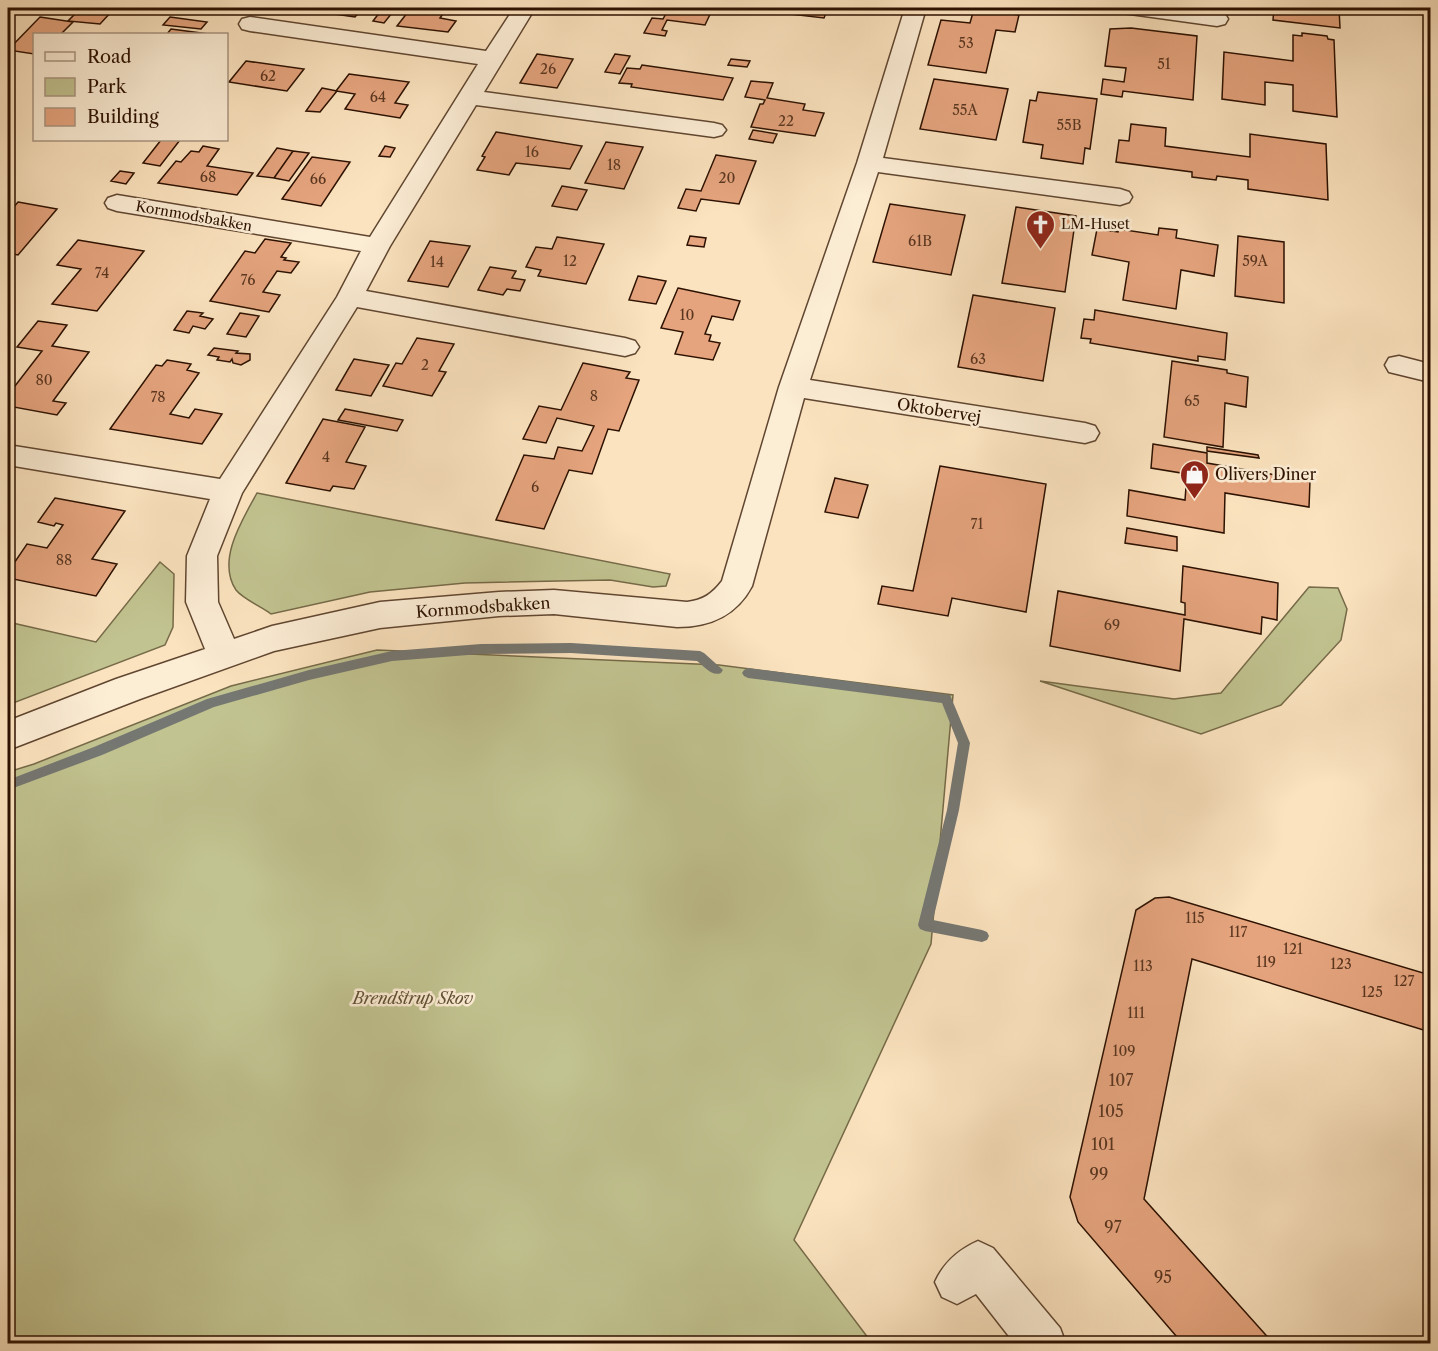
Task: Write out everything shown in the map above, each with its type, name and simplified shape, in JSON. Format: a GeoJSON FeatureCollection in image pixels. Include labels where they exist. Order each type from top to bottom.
{"type":"FeatureCollection","features":[{"type":"Feature","properties":{"kind":"street"},"geometry":{"type":"LineString","coordinates":[[224,655],[202,602],[202,556],[228,491],[350,297],[377,246],[525,8]]}},
{"type":"Feature","properties":{"kind":"street"},"geometry":{"type":"LineString","coordinates":[[793,387],[868,163],[915,8]]}},
{"type":"Feature","properties":{"kind":"street"},"geometry":{"type":"LineString","coordinates":[[1130,8],[1217,19]]}},
{"type":"Feature","properties":{"kind":"street"},"geometry":{"type":"LineString","coordinates":[[250,24],[493,59]]}},
{"type":"Feature","properties":{"kind":"street"},"geometry":{"type":"LineString","coordinates":[[470,97],[714,130]]}},
{"type":"Feature","properties":{"kind":"street"},"geometry":{"type":"LineString","coordinates":[[868,163],[1120,197]]}},
{"type":"Feature","properties":{"kind":"street","name":"Kornmodsbakken"},"geometry":{"type":"LineString","coordinates":[[117,203],[377,246]]}},
{"type":"Feature","properties":{"kind":"street"},"geometry":{"type":"LineString","coordinates":[[350,297],[625,347]]}},
{"type":"Feature","properties":{"kind":"street"},"geometry":{"type":"LineString","coordinates":[[1399,365],[1431,374]]}},
{"type":"Feature","properties":{"kind":"street","name":"Kornmodsbakken"},"geometry":{"type":"LineString","coordinates":[[8,736],[128,689],[272,639],[380,615],[499,603],[554,602],[696,614],[715,609],[736,586],[793,387]]}},
{"type":"Feature","properties":{"kind":"street","name":"Oktobervej"},"geometry":{"type":"LineString","coordinates":[[793,387],[1085,433]]}},
{"type":"Feature","properties":{"kind":"street"},"geometry":{"type":"LineString","coordinates":[[8,455],[228,491]]}},
{"type":"Feature","properties":{"kind":"street"},"geometry":{"type":"LineString","coordinates":[[957,1282],[978,1263],[1044,1344]]}},
{"type":"Feature","properties":{"kind":"green space"},"geometry":{"type":"Polygon","coordinates":[[[257,493],[670,574],[666,586],[653,587],[610,580],[465,583],[370,592],[271,614],[243,597],[236,590],[229,566],[234,540],[257,493]]]}},
{"type":"Feature","properties":{"kind":"green space"},"geometry":{"type":"Polygon","coordinates":[[[160,562],[174,574],[173,627],[165,645],[8,705],[8,622],[96,642],[160,562]]]}},
{"type":"Feature","properties":{"kind":"green space"},"geometry":{"type":"Polygon","coordinates":[[[1309,587],[1338,588],[1347,609],[1341,640],[1281,705],[1201,734],[1040,681],[1174,699],[1221,693],[1309,587]]]}},
{"type":"Feature","properties":{"kind":"green space","name":"Brendstrup Skov"},"geometry":{"type":"Polygon","coordinates":[[[377,650],[719,665],[953,695],[931,944],[794,1240],[872,1343],[8,1343],[8,772],[34,764],[231,686],[377,650]]]}},
{"type":"Feature","properties":{"kind":"building"},"geometry":{"type":"Polygon","coordinates":[[[81,8],[112,11],[100,24],[68,21],[81,8]]]}},
{"type":"Feature","properties":{"kind":"building"},"geometry":{"type":"Polygon","coordinates":[[[308,8],[363,8],[355,17],[306,10],[308,8]]]}},
{"type":"Feature","properties":{"kind":"building"},"geometry":{"type":"Polygon","coordinates":[[[383,8],[396,8],[384,23],[373,21],[383,8]]]}},
{"type":"Feature","properties":{"kind":"building"},"geometry":{"type":"Polygon","coordinates":[[[411,8],[447,8],[440,18],[456,21],[448,32],[397,26],[411,8]]]}},
{"type":"Feature","properties":{"kind":"building"},"geometry":{"type":"Polygon","coordinates":[[[669,8],[713,8],[705,25],[667,20],[662,30],[667,31],[665,36],[644,33],[652,18],[663,19],[669,8]]]}},
{"type":"Feature","properties":{"kind":"building"},"geometry":{"type":"Polygon","coordinates":[[[792,8],[828,8],[824,18],[789,14],[792,8]]]}},
{"type":"Feature","properties":{"kind":"building"},"geometry":{"type":"Polygon","coordinates":[[[1274,8],[1339,8],[1340,28],[1273,20],[1274,8]]]}},
{"type":"Feature","properties":{"kind":"building"},"geometry":{"type":"Polygon","coordinates":[[[974,9],[1019,15],[1015,32],[996,30],[986,73],[928,65],[941,20],[970,23],[974,9]]]}},
{"type":"Feature","properties":{"kind":"building"},"geometry":{"type":"Polygon","coordinates":[[[40,17],[73,22],[62,33],[33,33],[33,54],[8,50],[40,17]]]}},
{"type":"Feature","properties":{"kind":"building"},"geometry":{"type":"Polygon","coordinates":[[[170,17],[207,22],[201,29],[163,25],[170,17]]]}},
{"type":"Feature","properties":{"kind":"building"},"geometry":{"type":"Polygon","coordinates":[[[1131,28],[1197,36],[1193,100],[1123,91],[1122,97],[1101,94],[1103,79],[1124,82],[1126,68],[1105,66],[1110,29],[1131,28]]]}},
{"type":"Feature","properties":{"kind":"building"},"geometry":{"type":"Polygon","coordinates":[[[171,29],[201,33],[168,33],[171,29]]]}},
{"type":"Feature","properties":{"kind":"building"},"geometry":{"type":"Polygon","coordinates":[[[1302,33],[1327,36],[1328,39],[1334,40],[1337,117],[1293,111],[1293,85],[1265,82],[1265,105],[1222,99],[1224,52],[1293,61],[1293,35],[1302,36],[1302,33]]]}},
{"type":"Feature","properties":{"kind":"building"},"geometry":{"type":"Polygon","coordinates":[[[537,54],[573,59],[557,88],[520,83],[537,54]]]}},
{"type":"Feature","properties":{"kind":"building"},"geometry":{"type":"Polygon","coordinates":[[[615,54],[630,56],[620,74],[605,72],[615,54]]]}},
{"type":"Feature","properties":{"kind":"building"},"geometry":{"type":"Polygon","coordinates":[[[731,59],[750,61],[747,67],[728,65],[731,59]]]}},
{"type":"Feature","properties":{"kind":"building"},"geometry":{"type":"Polygon","coordinates":[[[246,61],[304,69],[287,91],[229,82],[246,61]]]}},
{"type":"Feature","properties":{"kind":"building"},"geometry":{"type":"Polygon","coordinates":[[[642,65],[733,78],[723,100],[631,87],[632,84],[619,83],[627,68],[640,69],[642,65]]]}},
{"type":"Feature","properties":{"kind":"building"},"geometry":{"type":"Polygon","coordinates":[[[349,74],[409,82],[395,103],[408,105],[400,118],[345,109],[355,94],[336,91],[349,74]]]}},
{"type":"Feature","properties":{"kind":"building"},"geometry":{"type":"Polygon","coordinates":[[[934,79],[1008,89],[996,140],[920,129],[934,79]]]}},
{"type":"Feature","properties":{"kind":"building"},"geometry":{"type":"Polygon","coordinates":[[[751,81],[773,83],[767,98],[805,104],[803,110],[824,113],[815,136],[751,127],[760,104],[763,104],[765,100],[745,97],[751,81]]]}},
{"type":"Feature","properties":{"kind":"building"},"geometry":{"type":"Polygon","coordinates":[[[322,88],[337,91],[320,112],[306,111],[322,88]]]}},
{"type":"Feature","properties":{"kind":"building"},"geometry":{"type":"Polygon","coordinates":[[[1038,92],[1097,99],[1090,149],[1085,148],[1083,164],[1041,158],[1043,145],[1023,142],[1030,100],[1036,101],[1038,92]]]}},
{"type":"Feature","properties":{"kind":"building"},"geometry":{"type":"Polygon","coordinates":[[[1131,124],[1166,128],[1165,146],[1250,157],[1250,134],[1326,144],[1328,200],[1248,189],[1248,180],[1217,176],[1216,180],[1192,177],[1192,172],[1116,162],[1119,140],[1129,141],[1131,124]]]}},
{"type":"Feature","properties":{"kind":"building"},"geometry":{"type":"Polygon","coordinates":[[[753,130],[777,134],[773,143],[749,139],[753,130]]]}},
{"type":"Feature","properties":{"kind":"building"},"geometry":{"type":"Polygon","coordinates":[[[496,132],[582,146],[570,169],[516,163],[509,175],[477,170],[496,132]]]}},
{"type":"Feature","properties":{"kind":"building"},"geometry":{"type":"Polygon","coordinates":[[[160,141],[179,141],[160,166],[143,163],[160,141]]]}},
{"type":"Feature","properties":{"kind":"building"},"geometry":{"type":"Polygon","coordinates":[[[606,142],[643,147],[624,189],[585,183],[606,142]]]}},
{"type":"Feature","properties":{"kind":"building"},"geometry":{"type":"Polygon","coordinates":[[[203,146],[219,149],[207,166],[253,173],[237,195],[158,183],[176,161],[181,162],[191,151],[199,152],[203,146]]]}},
{"type":"Feature","properties":{"kind":"building"},"geometry":{"type":"Polygon","coordinates":[[[385,146],[395,148],[390,157],[379,156],[385,146]]]}},
{"type":"Feature","properties":{"kind":"building"},"geometry":{"type":"Polygon","coordinates":[[[277,148],[293,151],[274,178],[257,176],[277,148]]]}},
{"type":"Feature","properties":{"kind":"building"},"geometry":{"type":"Polygon","coordinates":[[[293,151],[309,153],[289,181],[274,178],[293,151]]]}},
{"type":"Feature","properties":{"kind":"building"},"geometry":{"type":"Polygon","coordinates":[[[716,155],[756,161],[739,204],[701,199],[696,211],[678,208],[686,189],[701,191],[716,155]]]}},
{"type":"Feature","properties":{"kind":"building"},"geometry":{"type":"Polygon","coordinates":[[[312,157],[350,162],[321,206],[282,199],[312,157]]]}},
{"type":"Feature","properties":{"kind":"building"},"geometry":{"type":"Polygon","coordinates":[[[120,171],[134,173],[126,184],[111,181],[120,171]]]}},
{"type":"Feature","properties":{"kind":"building"},"geometry":{"type":"Polygon","coordinates":[[[562,186],[587,190],[577,210],[552,206],[562,186]]]}},
{"type":"Feature","properties":{"kind":"building"},"geometry":{"type":"Polygon","coordinates":[[[18,202],[57,209],[18,255],[8,253],[8,214],[18,202]]]}},
{"type":"Feature","properties":{"kind":"building"},"geometry":{"type":"Polygon","coordinates":[[[890,204],[965,215],[951,275],[873,262],[890,204]]]}},
{"type":"Feature","properties":{"kind":"building","name":"LM-Huset"},"geometry":{"type":"Polygon","coordinates":[[[1016,207],[1076,216],[1065,292],[1002,283],[1016,207]]]}},
{"type":"Feature","properties":{"kind":"building"},"geometry":{"type":"Polygon","coordinates":[[[1159,228],[1177,230],[1176,238],[1218,245],[1214,276],[1181,270],[1176,309],[1123,300],[1129,262],[1092,255],[1097,229],[1118,232],[1119,229],[1158,235],[1159,228]]]}},
{"type":"Feature","properties":{"kind":"building"},"geometry":{"type":"Polygon","coordinates":[[[690,236],[706,238],[704,247],[687,245],[690,236]]]}},
{"type":"Feature","properties":{"kind":"building"},"geometry":{"type":"Polygon","coordinates":[[[1238,236],[1284,242],[1284,303],[1235,296],[1238,236]]]}},
{"type":"Feature","properties":{"kind":"building"},"geometry":{"type":"Polygon","coordinates":[[[557,237],[604,244],[586,284],[538,276],[541,270],[526,267],[536,247],[552,249],[557,237]]]}},
{"type":"Feature","properties":{"kind":"building"},"geometry":{"type":"Polygon","coordinates":[[[265,239],[291,243],[281,257],[286,258],[284,260],[299,262],[291,273],[277,271],[263,292],[280,295],[269,312],[210,301],[245,251],[255,253],[265,239]]]}},
{"type":"Feature","properties":{"kind":"building"},"geometry":{"type":"Polygon","coordinates":[[[78,240],[144,251],[97,311],[52,304],[81,269],[57,265],[78,240]]]}},
{"type":"Feature","properties":{"kind":"building"},"geometry":{"type":"Polygon","coordinates":[[[430,241],[470,246],[448,287],[408,281],[430,241]]]}},
{"type":"Feature","properties":{"kind":"building"},"geometry":{"type":"Polygon","coordinates":[[[490,267],[516,271],[512,278],[525,280],[520,291],[507,289],[503,295],[478,290],[490,267]]]}},
{"type":"Feature","properties":{"kind":"building"},"geometry":{"type":"Polygon","coordinates":[[[638,276],[666,281],[656,304],[629,300],[638,276]]]}},
{"type":"Feature","properties":{"kind":"building"},"geometry":{"type":"Polygon","coordinates":[[[678,288],[740,301],[733,320],[712,316],[705,334],[711,335],[709,341],[720,343],[713,360],[675,354],[683,332],[661,328],[678,288]]]}},
{"type":"Feature","properties":{"kind":"building"},"geometry":{"type":"Polygon","coordinates":[[[973,295],[1055,308],[1043,381],[958,367],[973,295]]]}},
{"type":"Feature","properties":{"kind":"building"},"geometry":{"type":"Polygon","coordinates":[[[1095,310],[1227,333],[1225,360],[1198,356],[1198,361],[1090,343],[1091,339],[1081,338],[1084,319],[1094,320],[1095,310]]]}},
{"type":"Feature","properties":{"kind":"building"},"geometry":{"type":"Polygon","coordinates":[[[187,311],[203,313],[200,316],[213,319],[205,329],[193,326],[189,333],[174,330],[187,311]]]}},
{"type":"Feature","properties":{"kind":"building"},"geometry":{"type":"Polygon","coordinates":[[[240,313],[259,316],[246,337],[227,334],[240,313]]]}},
{"type":"Feature","properties":{"kind":"building"},"geometry":{"type":"Polygon","coordinates":[[[38,321],[67,325],[52,346],[89,352],[53,401],[66,403],[57,415],[8,406],[8,395],[42,351],[17,347],[38,321]]]}},
{"type":"Feature","properties":{"kind":"building"},"geometry":{"type":"Polygon","coordinates":[[[417,338],[454,344],[439,371],[446,372],[432,396],[383,386],[396,363],[402,364],[417,338]]]}},
{"type":"Feature","properties":{"kind":"building"},"geometry":{"type":"Polygon","coordinates":[[[214,348],[250,354],[250,360],[241,365],[233,363],[232,359],[230,362],[217,360],[219,357],[208,355],[214,348]]]}},
{"type":"Feature","properties":{"kind":"building"},"geometry":{"type":"Polygon","coordinates":[[[354,359],[389,365],[371,396],[336,390],[354,359]]]}},
{"type":"Feature","properties":{"kind":"building"},"geometry":{"type":"Polygon","coordinates":[[[167,360],[191,364],[187,370],[199,373],[170,414],[189,418],[195,409],[222,414],[202,444],[110,429],[156,365],[162,366],[167,360]]]}},
{"type":"Feature","properties":{"kind":"building"},"geometry":{"type":"Polygon","coordinates":[[[1172,361],[1227,370],[1227,373],[1248,377],[1246,407],[1225,403],[1223,447],[1164,437],[1172,361]]]}},
{"type":"Feature","properties":{"kind":"building"},"geometry":{"type":"Polygon","coordinates":[[[583,363],[630,372],[626,378],[639,380],[619,431],[608,429],[592,474],[569,470],[544,529],[496,520],[524,455],[554,459],[558,447],[582,451],[594,426],[557,418],[546,443],[523,439],[539,406],[561,410],[583,363]]]}},
{"type":"Feature","properties":{"kind":"building"},"geometry":{"type":"Polygon","coordinates":[[[345,409],[403,420],[397,431],[338,420],[345,409]]]}},
{"type":"Feature","properties":{"kind":"building"},"geometry":{"type":"Polygon","coordinates":[[[323,419],[365,427],[346,462],[366,466],[354,489],[333,486],[330,491],[286,483],[323,419]]]}},
{"type":"Feature","properties":{"kind":"building"},"geometry":{"type":"Polygon","coordinates":[[[1153,444],[1207,453],[1207,463],[1310,481],[1309,507],[1225,493],[1224,533],[1127,516],[1129,490],[1185,500],[1187,474],[1151,468],[1153,444]]]}},
{"type":"Feature","properties":{"kind":"building"},"geometry":{"type":"Polygon","coordinates":[[[1207,447],[1258,455],[1259,458],[1207,451],[1207,447]]]}},
{"type":"Feature","properties":{"kind":"building"},"geometry":{"type":"Polygon","coordinates":[[[940,466],[1046,484],[1026,612],[952,598],[948,616],[878,604],[882,586],[913,591],[940,466]]]}},
{"type":"Feature","properties":{"kind":"building"},"geometry":{"type":"Polygon","coordinates":[[[835,478],[868,485],[858,518],[825,512],[835,478]]]}},
{"type":"Feature","properties":{"kind":"building"},"geometry":{"type":"Polygon","coordinates":[[[55,498],[125,511],[92,559],[117,564],[96,596],[8,578],[8,572],[27,544],[47,548],[63,525],[56,523],[54,526],[38,522],[55,498]]]}},
{"type":"Feature","properties":{"kind":"building"},"geometry":{"type":"Polygon","coordinates":[[[1127,528],[1177,537],[1177,551],[1125,543],[1127,528]]]}},
{"type":"Feature","properties":{"kind":"building"},"geometry":{"type":"Polygon","coordinates":[[[1183,566],[1278,583],[1277,620],[1262,617],[1261,634],[1184,619],[1180,671],[1050,646],[1058,591],[1185,615],[1185,603],[1181,602],[1183,566]]]}},
{"type":"Feature","properties":{"kind":"building"},"geometry":{"type":"Polygon","coordinates":[[[1169,897],[1430,975],[1430,1032],[1192,959],[1144,1199],[1274,1344],[1183,1344],[1078,1222],[1070,1197],[1136,910],[1155,898],[1169,897]]]}},
{"type":"Feature","properties":{"kind":"waterway"},"geometry":{"type":"LineString","coordinates":[[8,785],[98,751],[211,703],[309,675],[392,656],[481,649],[571,648],[700,656],[717,670]]}},
{"type":"Feature","properties":{"kind":"waterway"},"geometry":{"type":"LineString","coordinates":[[748,673],[946,699],[964,743],[953,810],[925,925],[982,936]]}},
{"type":"Feature","properties":{"kind":"place","name":"LM-Huset"},"geometry":{"type":"Point","coordinates":[1040,250]}},
{"type":"Feature","properties":{"kind":"place","name":"Olivers Diner"},"geometry":{"type":"Point","coordinates":[1194,500]}}]}
